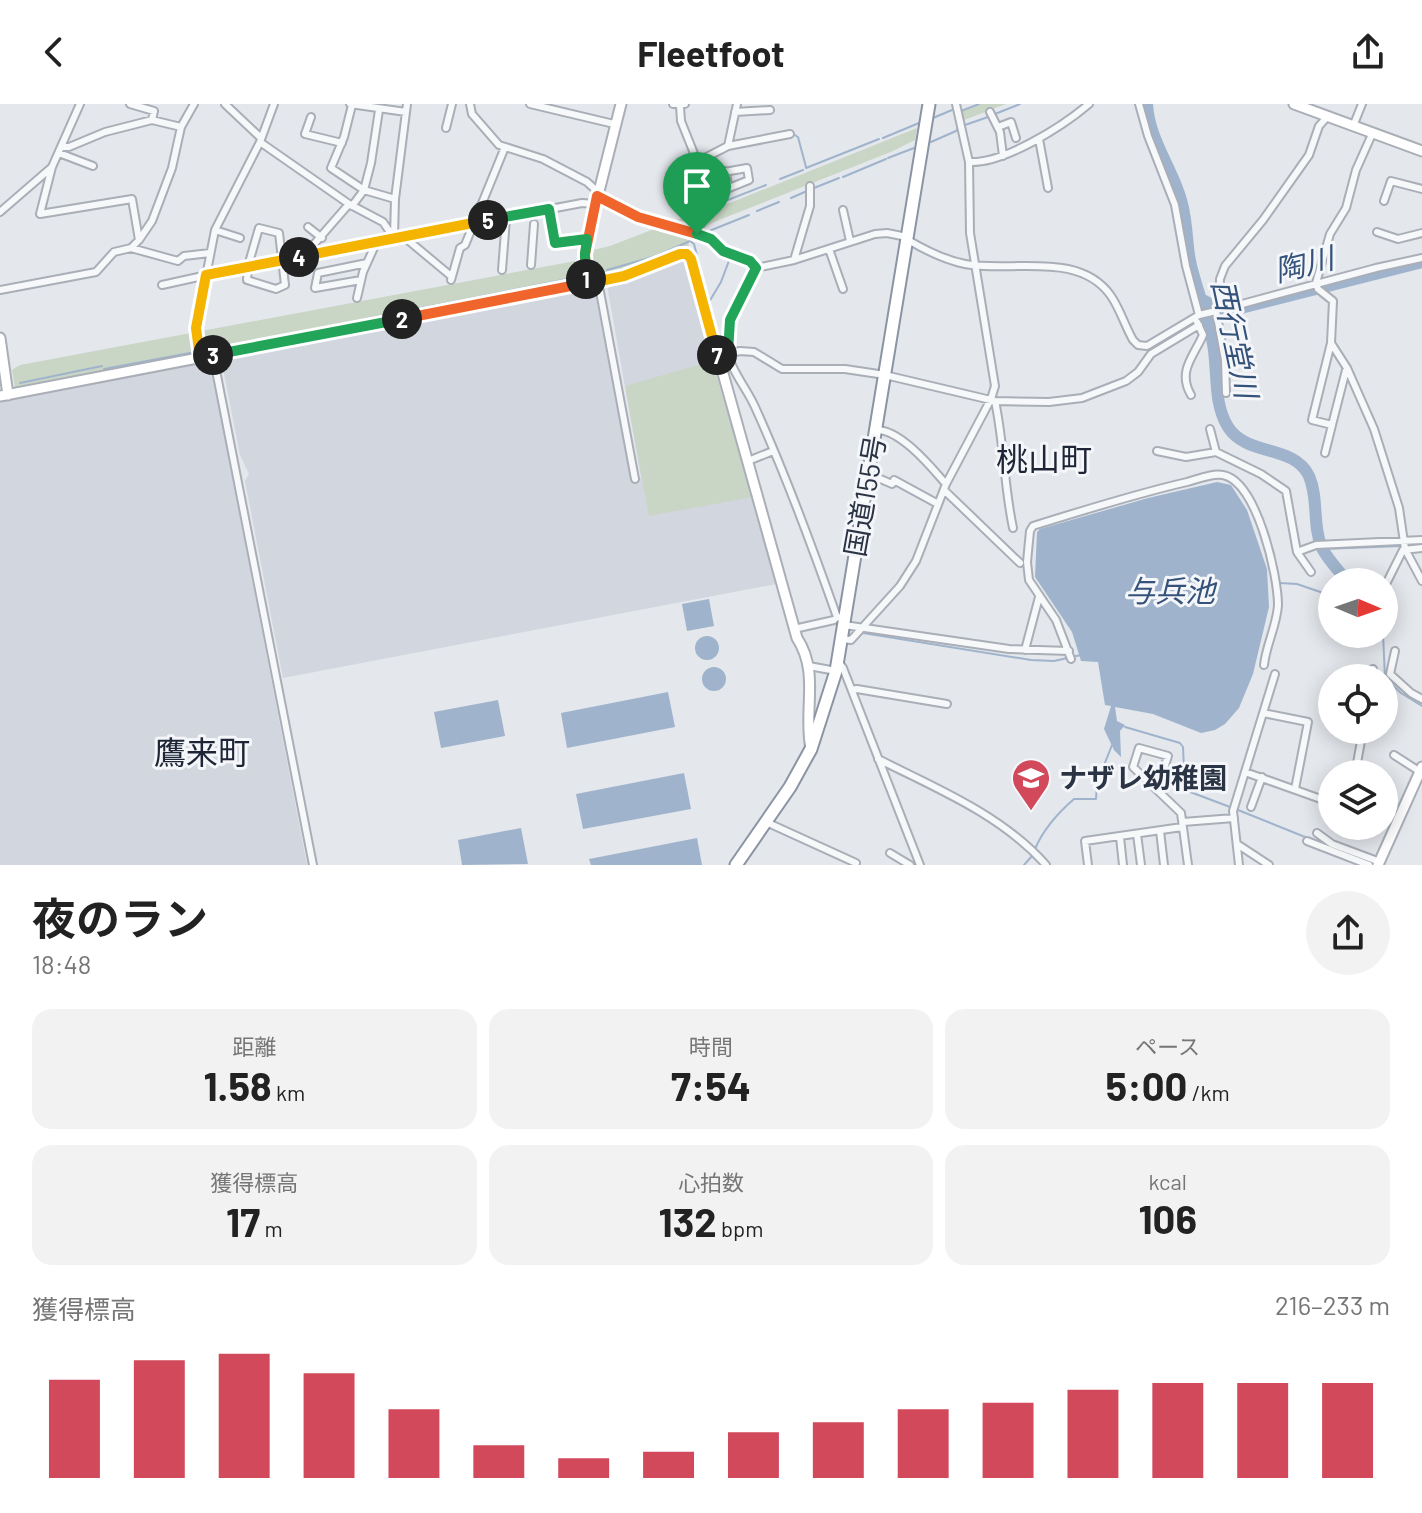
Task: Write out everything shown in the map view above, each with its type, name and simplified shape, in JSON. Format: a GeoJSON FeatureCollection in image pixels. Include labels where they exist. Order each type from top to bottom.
{"type":"FeatureCollection","features":[{"type":"Feature","properties":{"kind":"highway","name":"国道155号"},"geometry":{"type":"LineString","coordinates":[[736,865],[811,749],[837,666],[842,620],[929,104]]}},
{"type":"Feature","properties":{"kind":"street"},"geometry":{"type":"LineString","coordinates":[[80,104],[52,167],[40,214],[132,199],[139,240]]}},
{"type":"Feature","properties":{"kind":"street"},"geometry":{"type":"LineString","coordinates":[[130,104],[154,111],[152,120]]}},
{"type":"Feature","properties":{"kind":"street"},"geometry":{"type":"LineString","coordinates":[[131,248],[152,221],[172,168],[181,127],[194,104]]}},
{"type":"Feature","properties":{"kind":"street"},"geometry":{"type":"LineString","coordinates":[[225,104],[261,140],[351,205],[383,222],[394,238]]}},
{"type":"Feature","properties":{"kind":"street"},"geometry":{"type":"LineString","coordinates":[[200,358],[196,328],[215,230],[261,140],[274,104]]}},
{"type":"Feature","properties":{"kind":"street"},"geometry":{"type":"LineString","coordinates":[[394,238],[395,199],[406,108],[379,110],[351,104],[332,171],[364,190],[395,199]]}},
{"type":"Feature","properties":{"kind":"street"},"geometry":{"type":"LineString","coordinates":[[446,128],[452,104]]}},
{"type":"Feature","properties":{"kind":"street"},"geometry":{"type":"LineString","coordinates":[[470,104],[472,114],[491,139],[563,168],[587,182],[597,197],[638,217],[711,239],[723,251],[750,261],[756,268]]}},
{"type":"Feature","properties":{"kind":"street"},"geometry":{"type":"LineString","coordinates":[[530,104],[614,124]]}},
{"type":"Feature","properties":{"kind":"street"},"geometry":{"type":"LineString","coordinates":[[586,283],[587,239],[621,104]]}},
{"type":"Feature","properties":{"kind":"street"},"geometry":{"type":"LineString","coordinates":[[841,639],[851,640],[864,627],[900,586],[916,561],[945,487],[993,400],[995,386],[969,219],[969,162],[956,104]]}},
{"type":"Feature","properties":{"kind":"street"},"geometry":{"type":"LineString","coordinates":[[969,162],[1003,156],[1039,139],[1074,118],[1089,104]]}},
{"type":"Feature","properties":{"kind":"street"},"geometry":{"type":"LineString","coordinates":[[1139,104],[1175,205],[1203,335],[1184,374],[1185,385],[1191,395]]}},
{"type":"Feature","properties":{"kind":"street"},"geometry":{"type":"LineString","coordinates":[[1295,104],[1422,151]]}},
{"type":"Feature","properties":{"kind":"street"},"geometry":{"type":"LineString","coordinates":[[1354,124],[1362,104]]}},
{"type":"Feature","properties":{"kind":"street"},"geometry":{"type":"LineString","coordinates":[[680,105],[681,121],[697,161]]}},
{"type":"Feature","properties":{"kind":"street"},"geometry":{"type":"LineString","coordinates":[[728,146],[736,108],[770,110]]}},
{"type":"Feature","properties":{"kind":"street"},"geometry":{"type":"LineString","coordinates":[[312,254],[309,250],[364,190],[379,110]]}},
{"type":"Feature","properties":{"kind":"street"},"geometry":{"type":"LineString","coordinates":[[990,112],[998,127],[1003,156]]}},
{"type":"Feature","properties":{"kind":"street"},"geometry":{"type":"LineString","coordinates":[[1226,393],[1218,309],[1218,289],[1225,266],[1263,220],[1309,155],[1319,126],[1328,116]]}},
{"type":"Feature","properties":{"kind":"street"},"geometry":{"type":"LineString","coordinates":[[311,117],[305,134],[342,143]]}},
{"type":"Feature","properties":{"kind":"street"},"geometry":{"type":"LineString","coordinates":[[60,150],[105,132],[152,120],[181,127]]}},
{"type":"Feature","properties":{"kind":"street"},"geometry":{"type":"LineString","coordinates":[[998,127],[1011,122],[1016,138]]}},
{"type":"Feature","properties":{"kind":"street"},"geometry":{"type":"LineString","coordinates":[[1317,286],[1330,234],[1346,208],[1356,170],[1373,132]]}},
{"type":"Feature","properties":{"kind":"street"},"geometry":{"type":"LineString","coordinates":[[697,234],[702,224],[702,213],[693,181],[695,163],[728,146],[790,134]]}},
{"type":"Feature","properties":{"kind":"street"},"geometry":{"type":"LineString","coordinates":[[1039,139],[1048,188]]}},
{"type":"Feature","properties":{"kind":"street"},"geometry":{"type":"LineString","coordinates":[[403,236],[451,278],[460,248],[465,245],[505,147]]}},
{"type":"Feature","properties":{"kind":"street"},"geometry":{"type":"LineString","coordinates":[[60,150],[93,166]]}},
{"type":"Feature","properties":{"kind":"street"},"geometry":{"type":"LineString","coordinates":[[0,212],[52,167]]}},
{"type":"Feature","properties":{"kind":"street"},"geometry":{"type":"LineString","coordinates":[[693,181],[725,171]]}},
{"type":"Feature","properties":{"kind":"street"},"geometry":{"type":"LineString","coordinates":[[1046,176],[1056,174]]}},
{"type":"Feature","properties":{"kind":"street"},"geometry":{"type":"LineString","coordinates":[[1384,201],[1391,181],[1422,189]]}},
{"type":"Feature","properties":{"kind":"street"},"geometry":{"type":"LineString","coordinates":[[794,260],[810,206],[810,186]]}},
{"type":"Feature","properties":{"kind":"street"},"geometry":{"type":"LineString","coordinates":[[162,285],[582,203],[597,197]]}},
{"type":"Feature","properties":{"kind":"street"},"geometry":{"type":"LineString","coordinates":[[549,209],[555,243],[587,239]]}},
{"type":"Feature","properties":{"kind":"street"},"geometry":{"type":"LineString","coordinates":[[843,210],[850,241]]}},
{"type":"Feature","properties":{"kind":"street"},"geometry":{"type":"LineString","coordinates":[[502,270],[506,219]]}},
{"type":"Feature","properties":{"kind":"street"},"geometry":{"type":"LineString","coordinates":[[531,265],[534,224]]}},
{"type":"Feature","properties":{"kind":"street"},"geometry":{"type":"LineString","coordinates":[[308,227],[322,238]]}},
{"type":"Feature","properties":{"kind":"street"},"geometry":{"type":"LineString","coordinates":[[259,228],[279,233],[285,285],[276,289],[267,288],[247,280],[248,266],[259,228]]}},
{"type":"Feature","properties":{"kind":"street"},"geometry":{"type":"LineString","coordinates":[[215,230],[240,238]]}},
{"type":"Feature","properties":{"kind":"street"},"geometry":{"type":"LineString","coordinates":[[1377,232],[1398,239],[1422,233]]}},
{"type":"Feature","properties":{"kind":"street"},"geometry":{"type":"LineString","coordinates":[[756,268],[887,233],[907,238],[939,256],[976,265],[1068,268],[1081,273],[1112,297],[1133,340],[1144,347],[1218,309],[1422,258]]}},
{"type":"Feature","properties":{"kind":"street"},"geometry":{"type":"LineString","coordinates":[[357,298],[377,241]]}},
{"type":"Feature","properties":{"kind":"street"},"geometry":{"type":"LineString","coordinates":[[0,290],[96,272],[114,252],[131,248],[178,261],[184,256],[210,253]]}},
{"type":"Feature","properties":{"kind":"street"},"geometry":{"type":"LineString","coordinates":[[829,249],[843,289]]}},
{"type":"Feature","properties":{"kind":"street"},"geometry":{"type":"LineString","coordinates":[[0,338],[4,396],[624,276],[687,254],[722,355],[794,629],[806,652],[812,680],[807,728],[811,749]]}},
{"type":"Feature","properties":{"kind":"street"},"geometry":{"type":"LineString","coordinates":[[361,280],[315,288],[318,273],[367,263]]}},
{"type":"Feature","properties":{"kind":"street"},"geometry":{"type":"LineString","coordinates":[[756,268],[730,320],[722,355],[754,405],[842,620]]}},
{"type":"Feature","properties":{"kind":"street"},"geometry":{"type":"LineString","coordinates":[[598,281],[635,479]]}},
{"type":"Feature","properties":{"kind":"street"},"geometry":{"type":"LineString","coordinates":[[1317,286],[1333,301],[1331,343],[1312,420],[1332,425]]}},
{"type":"Feature","properties":{"kind":"street"},"geometry":{"type":"LineString","coordinates":[[722,355],[754,352],[782,369],[845,369],[993,400],[1049,402],[1082,398],[1109,390],[1138,372],[1151,354],[1198,320]]}},
{"type":"Feature","properties":{"kind":"street"},"geometry":{"type":"LineString","coordinates":[[1331,343],[1347,368],[1374,429],[1399,508],[1405,549],[1422,581]]}},
{"type":"Feature","properties":{"kind":"street"},"geometry":{"type":"LineString","coordinates":[[213,355],[313,865]]}},
{"type":"Feature","properties":{"kind":"street"},"geometry":{"type":"LineString","coordinates":[[1225,360],[1240,357]]}},
{"type":"Feature","properties":{"kind":"street"},"geometry":{"type":"LineString","coordinates":[[1325,453],[1347,368]]}},
{"type":"Feature","properties":{"kind":"street"},"geometry":{"type":"LineString","coordinates":[[993,400],[999,421],[1005,488],[1013,528]]}},
{"type":"Feature","properties":{"kind":"street"},"geometry":{"type":"LineString","coordinates":[[1210,429],[1216,452]]}},
{"type":"Feature","properties":{"kind":"street"},"geometry":{"type":"LineString","coordinates":[[876,430],[886,430],[923,458],[945,487],[1020,563]]}},
{"type":"Feature","properties":{"kind":"street"},"geometry":{"type":"LineString","coordinates":[[748,461],[773,451]]}},
{"type":"Feature","properties":{"kind":"street"},"geometry":{"type":"LineString","coordinates":[[1157,451],[1186,457],[1216,452],[1261,474],[1286,491],[1297,552],[1311,572]]}},
{"type":"Feature","properties":{"kind":"street"},"geometry":{"type":"LineString","coordinates":[[868,474],[892,484],[894,480],[938,504]]}},
{"type":"Feature","properties":{"kind":"street"},"geometry":{"type":"LineString","coordinates":[[794,629],[842,620],[864,627],[1070,655],[1056,620],[1029,580],[1027,562],[1033,526],[1159,488],[1217,475],[1236,481],[1253,506],[1276,572],[1277,614],[1264,665]]}},
{"type":"Feature","properties":{"kind":"street"},"geometry":{"type":"LineString","coordinates":[[1297,552],[1325,544],[1422,540]]}},
{"type":"Feature","properties":{"kind":"street"},"geometry":{"type":"LineString","coordinates":[[1405,549],[1422,548]]}},
{"type":"Feature","properties":{"kind":"street"},"geometry":{"type":"LineString","coordinates":[[1395,568],[1405,549]]}},
{"type":"Feature","properties":{"kind":"street"},"geometry":{"type":"LineString","coordinates":[[1025,650],[1039,597]]}},
{"type":"Feature","properties":{"kind":"street"},"geometry":{"type":"LineString","coordinates":[[1395,651],[1390,674],[1422,699]]}},
{"type":"Feature","properties":{"kind":"street"},"geometry":{"type":"LineString","coordinates":[[809,666],[843,668],[920,865]]}},
{"type":"Feature","properties":{"kind":"street"},"geometry":{"type":"LineString","coordinates":[[1239,865],[1233,811],[1275,674]]}},
{"type":"Feature","properties":{"kind":"street"},"geometry":{"type":"LineString","coordinates":[[852,690],[947,704]]}},
{"type":"Feature","properties":{"kind":"street"},"geometry":{"type":"LineString","coordinates":[[1263,713],[1308,722],[1295,789]]}},
{"type":"Feature","properties":{"kind":"street"},"geometry":{"type":"LineString","coordinates":[[1157,790],[1168,756],[1139,748],[1133,767],[1157,790],[1181,813],[1188,865]]}},
{"type":"Feature","properties":{"kind":"street"},"geometry":{"type":"LineString","coordinates":[[1394,755],[1422,771],[1398,821]]}},
{"type":"Feature","properties":{"kind":"street"},"geometry":{"type":"LineString","coordinates":[[878,759],[991,819],[1031,848],[1046,865]]}},
{"type":"Feature","properties":{"kind":"street"},"geometry":{"type":"LineString","coordinates":[[1245,772],[1318,798]]}},
{"type":"Feature","properties":{"kind":"street"},"geometry":{"type":"LineString","coordinates":[[1251,807],[1262,777]]}},
{"type":"Feature","properties":{"kind":"street"},"geometry":{"type":"LineString","coordinates":[[1088,865],[1085,841],[1234,818]]}},
{"type":"Feature","properties":{"kind":"street"},"geometry":{"type":"LineString","coordinates":[[766,822],[841,861],[856,863]]}},
{"type":"Feature","properties":{"kind":"street"},"geometry":{"type":"LineString","coordinates":[[1160,831],[1164,865]]}},
{"type":"Feature","properties":{"kind":"street"},"geometry":{"type":"LineString","coordinates":[[1317,833],[1332,844],[1379,863],[1389,840]]}},
{"type":"Feature","properties":{"kind":"street"},"geometry":{"type":"LineString","coordinates":[[1137,834],[1141,865]]}},
{"type":"Feature","properties":{"kind":"street"},"geometry":{"type":"LineString","coordinates":[[1120,837],[1123,865]]}},
{"type":"Feature","properties":{"kind":"street"},"geometry":{"type":"LineString","coordinates":[[1307,841],[1369,865]]}},
{"type":"Feature","properties":{"kind":"street"},"geometry":{"type":"LineString","coordinates":[[1237,844],[1269,865]]}},
{"type":"Feature","properties":{"kind":"street"},"geometry":{"type":"LineString","coordinates":[[890,853],[910,865]]}},
{"type":"Feature","properties":{"kind":"shaded area"},"geometry":{"type":"Polygon","coordinates":[[[681,259],[686,260],[776,584],[283,678],[245,481],[249,474],[240,455],[222,363],[225,358],[594,287],[631,481],[641,478],[607,285],[626,281],[681,259]]]}},
{"type":"Feature","properties":{"kind":"shaded area"},"geometry":{"type":"Polygon","coordinates":[[[206,362],[211,366],[307,865],[0,865],[0,402],[206,362]]]}},
{"type":"Feature","properties":{"kind":"green space"},"geometry":{"type":"Polygon","coordinates":[[[980,104],[1006,104],[964,120],[961,112],[980,104]]]}},
{"type":"Feature","properties":{"kind":"green space"},"geometry":{"type":"Polygon","coordinates":[[[917,128],[915,140],[893,151],[714,222],[688,237],[689,249],[606,277],[592,273],[593,250],[698,212],[705,213],[917,128]]]}},
{"type":"Feature","properties":{"kind":"green space"},"geometry":{"type":"Polygon","coordinates":[[[575,261],[576,282],[15,388],[12,370],[20,365],[575,261]]]}},
{"type":"Feature","properties":{"kind":"green space"},"geometry":{"type":"Polygon","coordinates":[[[712,361],[753,497],[649,516],[625,386],[712,361]]]}},
{"type":"Feature","properties":{"kind":"water","name":"与兵池"},"geometry":{"type":"Polygon","coordinates":[[[1217,482],[1231,485],[1247,510],[1267,569],[1269,607],[1253,674],[1239,708],[1215,730],[1201,733],[1153,714],[1115,707],[1117,721],[1125,725],[1120,731],[1121,757],[1104,729],[1111,706],[1105,705],[1098,662],[1081,661],[1072,632],[1035,577],[1037,532],[1148,498],[1217,482]]]}},
{"type":"Feature","properties":{"kind":"water"},"geometry":{"type":"Polygon","coordinates":[[[709,599],[714,626],[687,631],[682,604],[709,599]]]}},
{"type":"Feature","properties":{"kind":"water"},"geometry":{"type":"Polygon","coordinates":[[[707,636],[718,643],[719,648],[712,659],[707,660],[696,653],[695,648],[702,637],[707,636]]]}},
{"type":"Feature","properties":{"kind":"water"},"geometry":{"type":"Polygon","coordinates":[[[714,667],[725,674],[726,679],[719,690],[714,691],[703,684],[702,679],[709,668],[714,667]]]}},
{"type":"Feature","properties":{"kind":"water"},"geometry":{"type":"Polygon","coordinates":[[[668,692],[675,727],[567,748],[561,713],[668,692]]]}},
{"type":"Feature","properties":{"kind":"water"},"geometry":{"type":"Polygon","coordinates":[[[498,700],[505,736],[441,748],[434,712],[498,700]]]}},
{"type":"Feature","properties":{"kind":"water"},"geometry":{"type":"Polygon","coordinates":[[[684,773],[691,809],[583,829],[576,794],[684,773]]]}},
{"type":"Feature","properties":{"kind":"water"},"geometry":{"type":"Polygon","coordinates":[[[521,828],[528,864],[462,865],[458,840],[521,828]]]}},
{"type":"Feature","properties":{"kind":"water"},"geometry":{"type":"Polygon","coordinates":[[[697,838],[702,865],[591,865],[589,859],[697,838]]]}},
{"type":"Feature","properties":{"kind":"waterway"},"geometry":{"type":"LineString","coordinates":[[961,111],[979,104]]}},
{"type":"Feature","properties":{"kind":"waterway"},"geometry":{"type":"LineString","coordinates":[[995,114],[1020,104]]}},
{"type":"Feature","properties":{"kind":"waterway","name":"西行堂川"},"geometry":{"type":"LineString","coordinates":[[1147,104],[1153,132],[1181,199],[1190,261],[1213,344],[1223,418],[1236,436],[1247,443],[1282,454],[1302,466],[1312,485],[1319,540],[1336,568]]}},
{"type":"Feature","properties":{"kind":"waterway"},"geometry":{"type":"LineString","coordinates":[[933,118],[952,110]]}},
{"type":"Feature","properties":{"kind":"waterway"},"geometry":{"type":"LineString","coordinates":[[965,125],[988,117]]}},
{"type":"Feature","properties":{"kind":"waterway"},"geometry":{"type":"LineString","coordinates":[[883,138],[919,123]]}},
{"type":"Feature","properties":{"kind":"waterway"},"geometry":{"type":"LineString","coordinates":[[931,142],[958,128]]}},
{"type":"Feature","properties":{"kind":"waterway"},"geometry":{"type":"LineString","coordinates":[[793,134],[798,137],[806,167]]}},
{"type":"Feature","properties":{"kind":"waterway"},"geometry":{"type":"LineString","coordinates":[[806,168],[879,139]]}},
{"type":"Feature","properties":{"kind":"waterway"},"geometry":{"type":"LineString","coordinates":[[888,158],[914,148]]}},
{"type":"Feature","properties":{"kind":"waterway"},"geometry":{"type":"LineString","coordinates":[[843,177],[886,159]]}},
{"type":"Feature","properties":{"kind":"waterway"},"geometry":{"type":"LineString","coordinates":[[780,179],[803,170]]}},
{"type":"Feature","properties":{"kind":"waterway"},"geometry":{"type":"LineString","coordinates":[[814,188],[839,178]]}},
{"type":"Feature","properties":{"kind":"waterway"},"geometry":{"type":"LineString","coordinates":[[705,209],[766,185]]}},
{"type":"Feature","properties":{"kind":"waterway"},"geometry":{"type":"LineString","coordinates":[[791,198],[807,191]]}},
{"type":"Feature","properties":{"kind":"waterway"},"geometry":{"type":"LineString","coordinates":[[757,211],[779,202]]}},
{"type":"Feature","properties":{"kind":"waterway"},"geometry":{"type":"LineString","coordinates":[[711,237],[709,231],[749,215]]}},
{"type":"Feature","properties":{"kind":"waterway"},"geometry":{"type":"LineString","coordinates":[[607,270],[656,256],[690,241],[694,244],[720,345]]}},
{"type":"Feature","properties":{"kind":"waterway"},"geometry":{"type":"LineString","coordinates":[[709,302],[730,258]]}},
{"type":"Feature","properties":{"kind":"waterway","name":"陶川"},"geometry":{"type":"LineString","coordinates":[[1201,299],[1229,311],[1422,262]]}},
{"type":"Feature","properties":{"kind":"waterway"},"geometry":{"type":"LineString","coordinates":[[202,351],[568,279]]}},
{"type":"Feature","properties":{"kind":"waterway"},"geometry":{"type":"LineString","coordinates":[[104,369],[195,352]]}},
{"type":"Feature","properties":{"kind":"waterway"},"geometry":{"type":"LineString","coordinates":[[20,383],[102,366]]}},
{"type":"Feature","properties":{"kind":"waterway"},"geometry":{"type":"LineString","coordinates":[[1407,546],[1422,545]]}},
{"type":"Feature","properties":{"kind":"waterway"},"geometry":{"type":"LineString","coordinates":[[1323,549],[1401,546]]}},
{"type":"Feature","properties":{"kind":"waterway"},"geometry":{"type":"LineString","coordinates":[[1280,583],[1297,584],[1318,591]]}},
{"type":"Feature","properties":{"kind":"waterway"},"geometry":{"type":"LineString","coordinates":[[863,633],[1031,660],[1054,661],[1081,655]]}},
{"type":"Feature","properties":{"kind":"waterway","name":"西行堂川"},"geometry":{"type":"LineString","coordinates":[[1384,648],[1385,678],[1422,706]]}},
{"type":"Feature","properties":{"kind":"waterway"},"geometry":{"type":"LineString","coordinates":[[1125,727],[1180,743],[1183,747],[1185,790],[1230,807]]}},
{"type":"Feature","properties":{"kind":"waterway"},"geometry":{"type":"LineString","coordinates":[[1035,849],[1052,822],[1074,799],[1096,799],[1097,783],[1112,745]]}},
{"type":"Feature","properties":{"kind":"waterway"},"geometry":{"type":"LineString","coordinates":[[1238,810],[1325,845]]}},
{"type":"Feature","properties":{"kind":"waterway"},"geometry":{"type":"LineString","coordinates":[[1024,865],[1032,856]]}},
{"type":"Feature","properties":{"kind":"place","name":"ナザレ幼稚園"},"geometry":{"type":"Point","coordinates":[1031,812]}},
{"type":"Feature","properties":{"kind":"district","name":"桃山町"},"geometry":{"type":"Point","coordinates":[1044,460]}},
{"type":"Feature","properties":{"kind":"district","name":"鷹来町"},"geometry":{"type":"Point","coordinates":[202,753]}},
{"type":"Feature","properties":{"kind":"route"},"geometry":{"type":"LineString","coordinates":[[697,234],[638,217],[597,196],[585,254],[586,283],[200,358],[196,328],[206,275],[549,209],[555,243],[587,239],[585,254],[586,283],[624,276],[687,254],[691,259],[717,356],[728,353],[730,320],[756,268],[750,261],[723,251],[711,239],[697,234]]}}]}
